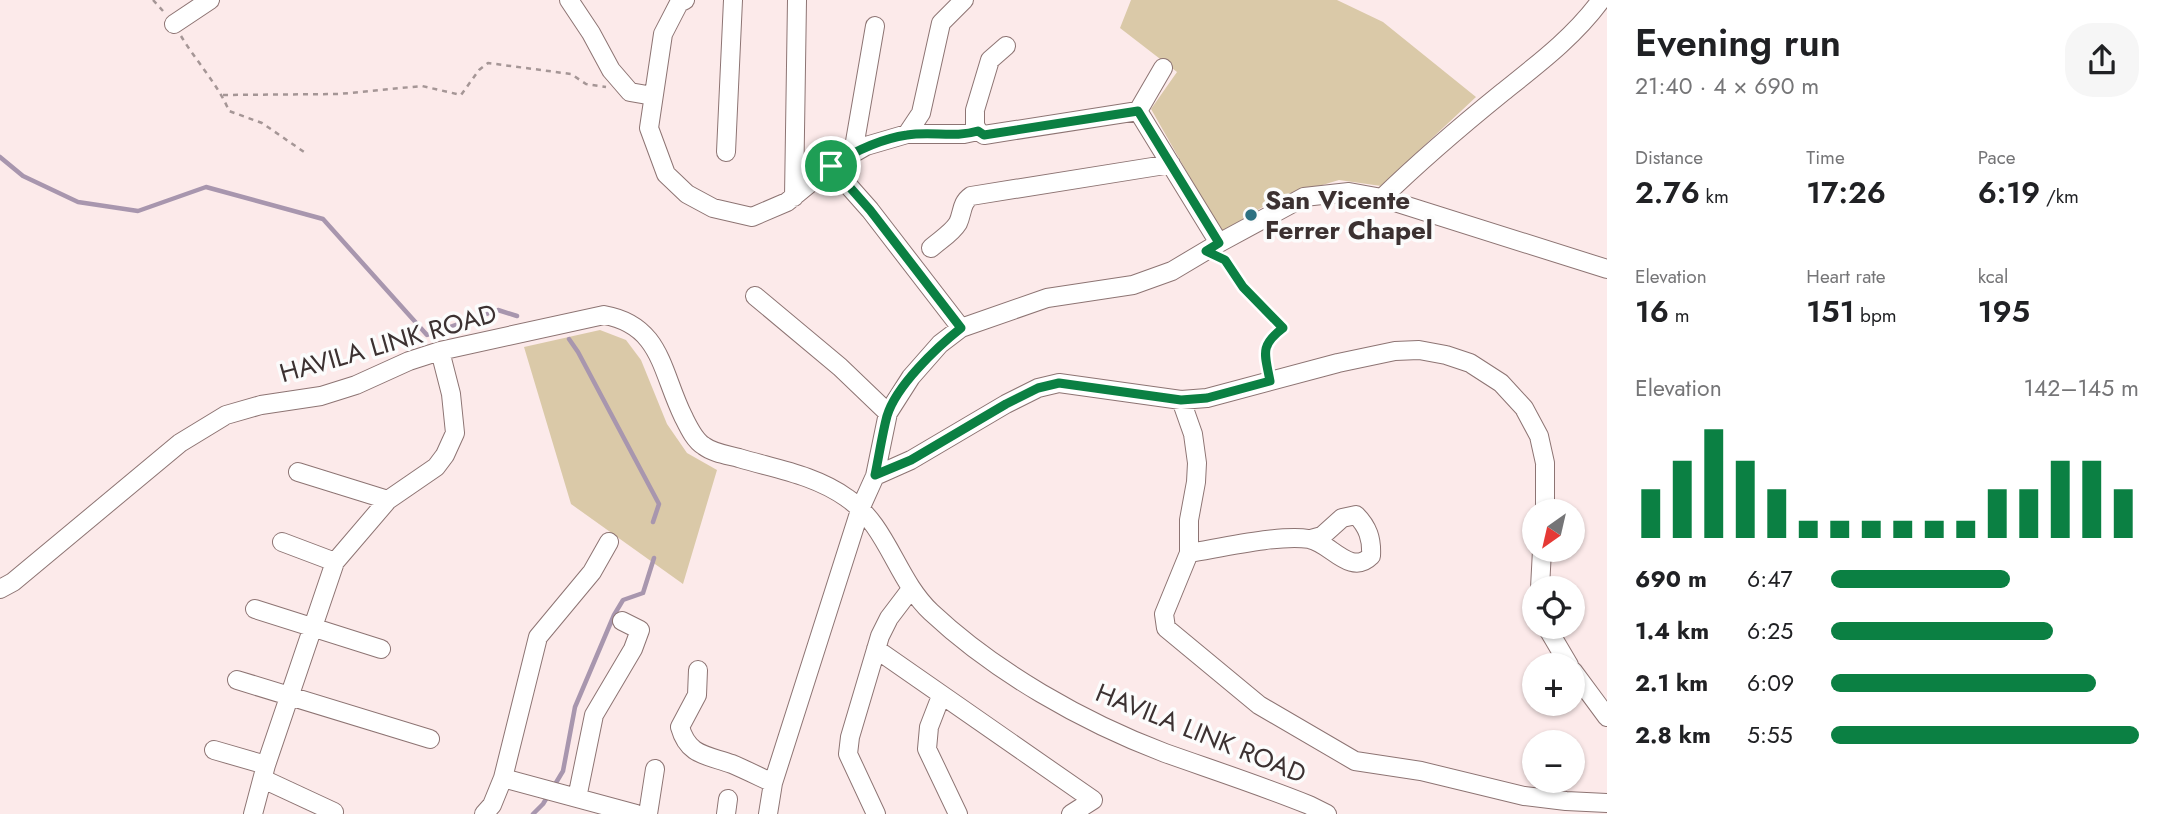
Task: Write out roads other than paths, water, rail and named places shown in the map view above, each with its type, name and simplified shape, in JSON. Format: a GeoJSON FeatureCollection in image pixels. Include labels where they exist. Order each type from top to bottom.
{"type":"FeatureCollection","features":[{"type":"Feature","properties":{"kind":"street"},"geometry":{"type":"LineString","coordinates":[[174,24],[210,0]]}},
{"type":"Feature","properties":{"kind":"street"},"geometry":{"type":"LineString","coordinates":[[569,0],[592,33],[611,70],[630,92],[653,96]]}},
{"type":"Feature","properties":{"kind":"street"},"geometry":{"type":"LineString","coordinates":[[685,0],[679,3],[663,34],[649,128],[666,174],[687,194],[713,208],[752,217],[794,197],[831,166],[866,146],[908,134],[964,134],[978,131]]}},
{"type":"Feature","properties":{"kind":"street"},"geometry":{"type":"LineString","coordinates":[[726,152],[733,0]]}},
{"type":"Feature","properties":{"kind":"street"},"geometry":{"type":"LineString","coordinates":[[794,197],[797,0]]}},
{"type":"Feature","properties":{"kind":"street"},"geometry":{"type":"LineString","coordinates":[[908,134],[921,113],[941,23],[964,0]]}},
{"type":"Feature","properties":{"kind":"street"},"geometry":{"type":"LineString","coordinates":[[1382,198],[1427,154],[1588,19],[1601,0]]}},
{"type":"Feature","properties":{"kind":"street"},"geometry":{"type":"LineString","coordinates":[[853,153],[875,26]]}},
{"type":"Feature","properties":{"kind":"street"},"geometry":{"type":"LineString","coordinates":[[1006,46],[990,60],[975,110],[975,125],[984,135],[1138,111]]}},
{"type":"Feature","properties":{"kind":"street"},"geometry":{"type":"LineString","coordinates":[[1138,111],[1163,68]]}},
{"type":"Feature","properties":{"kind":"street"},"geometry":{"type":"LineString","coordinates":[[1138,111],[1171,164],[1212,247]]}},
{"type":"Feature","properties":{"kind":"street"},"geometry":{"type":"LineString","coordinates":[[931,248],[953,230],[964,201],[971,196],[1171,164]]}},
{"type":"Feature","properties":{"kind":"street"},"geometry":{"type":"LineString","coordinates":[[831,166],[878,220],[961,328]]}},
{"type":"Feature","properties":{"kind":"street"},"geometry":{"type":"LineString","coordinates":[[768,814],[774,783],[861,507],[875,475],[888,413],[911,377],[940,344],[961,328],[1047,298],[1133,285],[1172,271],[1304,197],[1349,192],[1382,198],[1607,269]]}},
{"type":"Feature","properties":{"kind":"street"},"geometry":{"type":"LineString","coordinates":[[755,296],[888,413]]}},
{"type":"Feature","properties":{"kind":"street","name":"HAVILA LINK ROAD"},"geometry":{"type":"LineString","coordinates":[[0,589],[13,582],[180,443],[226,415],[261,405],[321,396],[440,351],[588,317],[616,317],[630,322],[644,332],[653,344],[687,425],[704,446],[805,475],[861,507],[884,539],[911,589],[928,610],[951,630],[1027,684],[1064,706],[1164,752],[1287,796],[1327,814]]}},
{"type":"Feature","properties":{"kind":"street"},"geometry":{"type":"LineString","coordinates":[[875,475],[911,460],[1006,404],[1048,385],[1059,383],[1181,400],[1207,398],[1395,351],[1419,349],[1470,363],[1502,383],[1524,408],[1539,436],[1545,463],[1545,499]]}},
{"type":"Feature","properties":{"kind":"street"},"geometry":{"type":"LineString","coordinates":[[253,814],[264,772],[335,562],[388,500],[436,467],[455,433],[451,394],[440,351]]}},
{"type":"Feature","properties":{"kind":"street"},"geometry":{"type":"LineString","coordinates":[[1181,400],[1193,434],[1196,482],[1189,520],[1189,553],[1164,614],[1166,628],[1259,705],[1355,761],[1420,771],[1524,796],[1566,802],[1607,803]]}},
{"type":"Feature","properties":{"kind":"street"},"geometry":{"type":"LineString","coordinates":[[298,472],[388,500]]}},
{"type":"Feature","properties":{"kind":"street"},"geometry":{"type":"LineString","coordinates":[[1189,553],[1285,539],[1311,539]]}},
{"type":"Feature","properties":{"kind":"street"},"geometry":{"type":"LineString","coordinates":[[282,542],[335,562]]}},
{"type":"Feature","properties":{"kind":"street"},"geometry":{"type":"LineString","coordinates":[[484,814],[492,805],[503,778],[538,637],[593,572],[609,542]]}},
{"type":"Feature","properties":{"kind":"street"},"geometry":{"type":"LineString","coordinates":[[876,814],[848,754],[850,737],[876,649],[889,618],[911,589]]}},
{"type":"Feature","properties":{"kind":"street"},"geometry":{"type":"LineString","coordinates":[[254,608],[381,649]]}},
{"type":"Feature","properties":{"kind":"street"},"geometry":{"type":"LineString","coordinates":[[578,798],[594,715],[633,649],[640,630],[622,621]]}},
{"type":"Feature","properties":{"kind":"street"},"geometry":{"type":"LineString","coordinates":[[876,649],[1093,800],[1071,814]]}},
{"type":"Feature","properties":{"kind":"street"},"geometry":{"type":"LineString","coordinates":[[698,670],[697,695],[680,727],[684,741],[699,754],[732,764],[774,783]]}},
{"type":"Feature","properties":{"kind":"street"},"geometry":{"type":"LineString","coordinates":[[237,680],[430,739]]}},
{"type":"Feature","properties":{"kind":"street"},"geometry":{"type":"LineString","coordinates":[[1585,687],[1607,717]]}},
{"type":"Feature","properties":{"kind":"street"},"geometry":{"type":"LineString","coordinates":[[941,696],[929,727],[927,749],[958,814]]}},
{"type":"Feature","properties":{"kind":"street"},"geometry":{"type":"LineString","coordinates":[[214,750],[264,772],[334,812]]}},
{"type":"Feature","properties":{"kind":"street"},"geometry":{"type":"LineString","coordinates":[[648,814],[655,769]]}},
{"type":"Feature","properties":{"kind":"street"},"geometry":{"type":"LineString","coordinates":[[503,778],[636,814]]}},
{"type":"Feature","properties":{"kind":"waterway"},"geometry":{"type":"LineString","coordinates":[[0,157],[23,176],[78,202],[138,211],[206,187],[323,219],[427,335],[498,310],[517,316]]}},
{"type":"Feature","properties":{"kind":"waterway"},"geometry":{"type":"LineString","coordinates":[[569,339],[659,504],[653,522]]}},
{"type":"Feature","properties":{"kind":"waterway"},"geometry":{"type":"LineString","coordinates":[[554,786],[563,771],[575,707],[614,615],[623,600],[643,593],[654,558]]}},
{"type":"Feature","properties":{"kind":"waterway"},"geometry":{"type":"LineString","coordinates":[[533,814],[549,794]]}},
{"type":"Feature","properties":{"kind":"place","name":"San Vicente Ferrer Chapel"},"geometry":{"type":"Point","coordinates":[1251,215]}}]}
